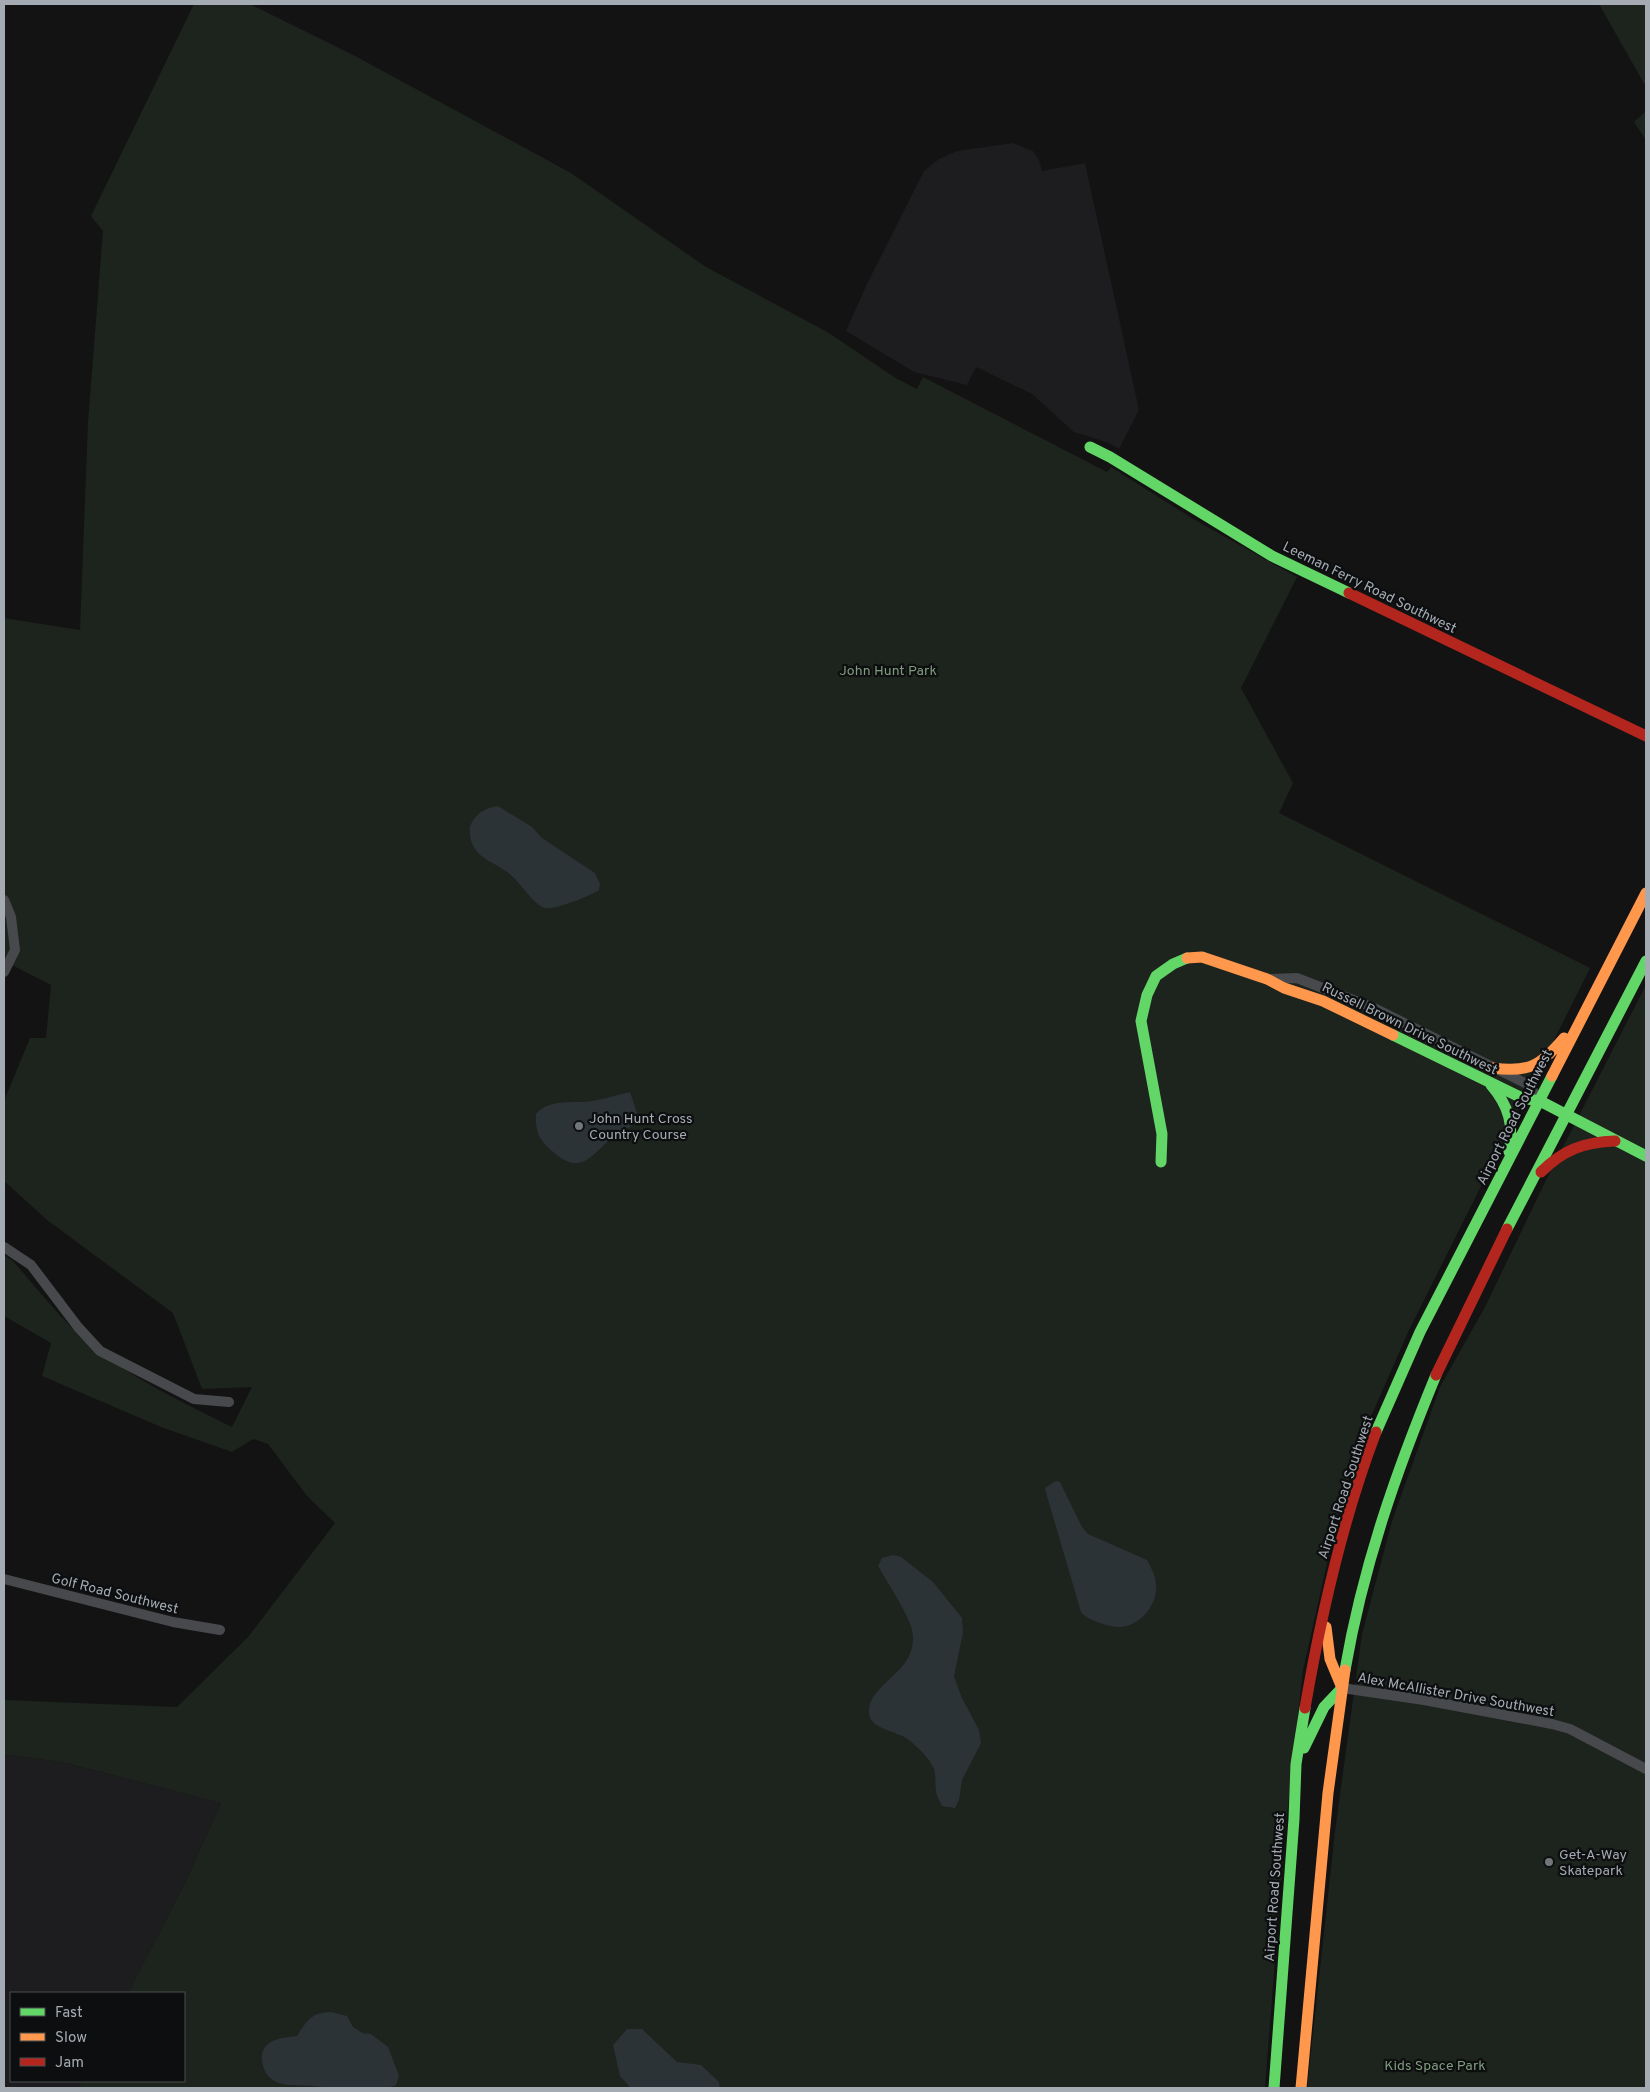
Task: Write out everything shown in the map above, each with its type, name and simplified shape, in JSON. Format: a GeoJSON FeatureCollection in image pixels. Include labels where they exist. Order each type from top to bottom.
{"type":"FeatureCollection","features":[{"type":"Feature","properties":{"kind":"street","name":"Leeman Ferry Road Southwest"},"geometry":{"type":"LineString","coordinates":[[1090,447],[1110,456],[1158,488],[1272,556],[1646,736]]}},
{"type":"Feature","properties":{"kind":"street","name":"Airport Road Southwest"},"geometry":{"type":"LineString","coordinates":[[1274,2088],[1294,1820],[1296,1764],[1316,1646],[1340,1545],[1375,1434],[1420,1332],[1646,893]]}},
{"type":"Feature","properties":{"kind":"street"},"geometry":{"type":"LineString","coordinates":[[4,900],[11,917],[15,950],[4,972]]}},
{"type":"Feature","properties":{"kind":"street","name":"Russell Brown Drive Southwest"},"geometry":{"type":"LineString","coordinates":[[1161,1162],[1162,1134],[1141,1021],[1147,995],[1156,976],[1172,964],[1188,958],[1202,957],[1267,978],[1284,988],[1323,1001],[1361,1018],[1522,1098],[1540,1101],[1646,1156]]}},
{"type":"Feature","properties":{"kind":"street"},"geometry":{"type":"LineString","coordinates":[[1301,2088],[1327,1790],[1342,1688],[1366,1569],[1405,1449],[1455,1335],[1566,1114],[1646,961]]}},
{"type":"Feature","properties":{"kind":"street","name":"Russell Brown Drive Southwest"},"geometry":{"type":"LineString","coordinates":[[1267,978],[1298,978],[1374,1008],[1528,1085],[1540,1101]]}},
{"type":"Feature","properties":{"kind":"street"},"geometry":{"type":"LineString","coordinates":[[1493,1068],[1510,1071],[1527,1069],[1537,1065],[1549,1057],[1579,1020]]}},
{"type":"Feature","properties":{"kind":"street"},"geometry":{"type":"LineString","coordinates":[[1487,1081],[1500,1095],[1510,1114],[1512,1130],[1504,1172]]}},
{"type":"Feature","properties":{"kind":"street"},"geometry":{"type":"LineString","coordinates":[[1531,1184],[1562,1152],[1580,1144],[1618,1141]]}},
{"type":"Feature","properties":{"kind":"street"},"geometry":{"type":"LineString","coordinates":[[4,1247],[31,1266],[78,1327],[100,1350],[194,1399],[229,1402]]}},
{"type":"Feature","properties":{"kind":"street","name":"Golf Road Southwest"},"geometry":{"type":"LineString","coordinates":[[4,1579],[173,1622],[220,1630]]}},
{"type":"Feature","properties":{"kind":"street"},"geometry":{"type":"LineString","coordinates":[[1325,1610],[1326,1648],[1330,1664],[1342,1688]]}},
{"type":"Feature","properties":{"kind":"street"},"geometry":{"type":"LineString","coordinates":[[1296,1764],[1324,1707],[1342,1688]]}},
{"type":"Feature","properties":{"kind":"street","name":"Alex McAllister Drive Southwest"},"geometry":{"type":"LineString","coordinates":[[1342,1688],[1424,1700],[1552,1724],[1570,1729],[1646,1769]]}},
{"type":"Feature","properties":{"kind":"shaded area"},"geometry":{"type":"Polygon","coordinates":[[[1013,143],[1033,151],[1039,160],[1042,171],[1085,163],[1139,410],[1119,449],[1109,443],[1074,432],[1032,394],[976,367],[967,385],[914,372],[846,331],[866,286],[924,171],[939,159],[957,151],[1013,143]]]}},
{"type":"Feature","properties":{"kind":"shaded area"},"geometry":{"type":"Polygon","coordinates":[[[498,806],[532,827],[542,838],[595,873],[600,884],[599,890],[581,899],[556,907],[545,908],[536,903],[512,876],[480,855],[472,843],[470,828],[473,820],[482,811],[498,806]]]}},
{"type":"Feature","properties":{"kind":"shaded area"},"geometry":{"type":"Polygon","coordinates":[[[630,1092],[640,1122],[613,1137],[585,1161],[578,1163],[562,1159],[548,1147],[539,1135],[536,1125],[536,1114],[541,1109],[555,1104],[592,1101],[630,1092]]]}},
{"type":"Feature","properties":{"kind":"shaded area"},"geometry":{"type":"Polygon","coordinates":[[[1056,1481],[1060,1482],[1082,1527],[1088,1534],[1147,1560],[1155,1578],[1156,1593],[1146,1614],[1134,1623],[1119,1627],[1110,1626],[1089,1619],[1081,1612],[1045,1488],[1056,1481]]]}},
{"type":"Feature","properties":{"kind":"shaded area"},"geometry":{"type":"Polygon","coordinates":[[[893,1555],[901,1557],[933,1582],[962,1618],[963,1633],[954,1676],[961,1696],[979,1730],[981,1743],[962,1780],[959,1800],[955,1808],[942,1806],[936,1792],[934,1769],[923,1753],[909,1740],[875,1724],[869,1714],[870,1703],[876,1693],[902,1667],[909,1657],[913,1645],[912,1630],[907,1616],[878,1566],[882,1558],[893,1555]]]}},
{"type":"Feature","properties":{"kind":"shaded area"},"geometry":{"type":"Polygon","coordinates":[[[4,1754],[66,1763],[221,1803],[184,1885],[129,1992],[10,1992],[10,2082],[81,2082],[78,2088],[4,2088],[4,1754]]]}},
{"type":"Feature","properties":{"kind":"shaded area"},"geometry":{"type":"Polygon","coordinates":[[[331,2012],[347,2016],[353,2027],[362,2033],[371,2034],[388,2047],[399,2076],[396,2085],[387,2088],[326,2088],[285,2085],[271,2079],[262,2064],[262,2054],[267,2045],[286,2037],[297,2036],[310,2018],[318,2014],[331,2012]]]}},
{"type":"Feature","properties":{"kind":"shaded area"},"geometry":{"type":"Polygon","coordinates":[[[627,2029],[642,2029],[677,2062],[701,2065],[719,2082],[720,2088],[631,2088],[620,2076],[613,2045],[627,2029]]]}},
{"type":"Feature","properties":{"kind":"green space","name":"John Hunt Cross Country Course"},"geometry":{"type":"Polygon","coordinates":[[[194,4],[250,4],[357,57],[571,173],[706,267],[829,333],[894,377],[917,389],[923,377],[1107,472],[1111,467],[1195,520],[1297,577],[1241,688],[1293,783],[1279,813],[1590,968],[1409,1330],[1366,1428],[1339,1510],[1303,1670],[1285,1833],[1265,2088],[78,2088],[81,2082],[185,2082],[185,1992],[129,1992],[184,1885],[221,1803],[66,1763],[4,1754],[4,1700],[177,1707],[248,1637],[335,1523],[307,1496],[268,1444],[253,1439],[232,1452],[161,1427],[42,1376],[51,1343],[4,1316],[4,1255],[13,1261],[71,1327],[89,1343],[127,1371],[168,1395],[232,1427],[252,1387],[202,1389],[173,1313],[47,1220],[4,1181],[4,1101],[30,1038],[46,1038],[51,985],[8,963],[4,968],[4,618],[80,630],[88,422],[103,231],[91,216],[194,4]]]}},
{"type":"Feature","properties":{"kind":"green space"},"geometry":{"type":"Polygon","coordinates":[[[1599,4],[1646,4],[1646,87],[1599,4]]]}},
{"type":"Feature","properties":{"kind":"green space"},"geometry":{"type":"Polygon","coordinates":[[[1646,111],[1646,140],[1634,122],[1646,111]]]}},
{"type":"Feature","properties":{"kind":"green space","name":"Kids Space Park"},"geometry":{"type":"Polygon","coordinates":[[[1646,985],[1646,2088],[1307,2088],[1335,1831],[1362,1634],[1392,1521],[1440,1387],[1485,1307],[1547,1178],[1646,985]]]}},
{"type":"Feature","properties":{"kind":"traffic: fast"},"geometry":{"type":"LineString","coordinates":[[1090,447],[1110,457],[1272,556],[1349,593]]}},
{"type":"Feature","properties":{"kind":"traffic: fast"},"geometry":{"type":"LineString","coordinates":[[1161,1162],[1162,1134],[1141,1021],[1147,995],[1156,976],[1173,964],[1187,958]]}},
{"type":"Feature","properties":{"kind":"traffic: fast"},"geometry":{"type":"LineString","coordinates":[[1507,1229],[1646,961]]}},
{"type":"Feature","properties":{"kind":"traffic: fast"},"geometry":{"type":"LineString","coordinates":[[1393,1035],[1522,1098],[1540,1101],[1646,1156]]}},
{"type":"Feature","properties":{"kind":"traffic: fast"},"geometry":{"type":"LineString","coordinates":[[1376,1432],[1420,1332],[1552,1076]]}},
{"type":"Feature","properties":{"kind":"traffic: fast"},"geometry":{"type":"LineString","coordinates":[[1491,1085],[1509,1116],[1511,1133],[1509,1152]]}},
{"type":"Feature","properties":{"kind":"traffic: fast"},"geometry":{"type":"LineString","coordinates":[[1345,1670],[1361,1594],[1382,1520],[1407,1447],[1436,1375]]}},
{"type":"Feature","properties":{"kind":"traffic: fast"},"geometry":{"type":"LineString","coordinates":[[1304,1748],[1324,1707],[1342,1688]]}},
{"type":"Feature","properties":{"kind":"traffic: fast"},"geometry":{"type":"LineString","coordinates":[[1274,2088],[1294,1819],[1296,1764],[1305,1708]]}},
{"type":"Feature","properties":{"kind":"traffic: slow"},"geometry":{"type":"LineString","coordinates":[[1552,1076],[1646,893]]}},
{"type":"Feature","properties":{"kind":"traffic: slow"},"geometry":{"type":"LineString","coordinates":[[1187,958],[1202,957],[1267,979],[1284,988],[1323,1001],[1393,1035]]}},
{"type":"Feature","properties":{"kind":"traffic: slow"},"geometry":{"type":"LineString","coordinates":[[1493,1068],[1516,1069],[1534,1065],[1548,1055],[1564,1038]]}},
{"type":"Feature","properties":{"kind":"traffic: slow"},"geometry":{"type":"LineString","coordinates":[[1326,1627],[1330,1659],[1342,1688]]}},
{"type":"Feature","properties":{"kind":"traffic: slow"},"geometry":{"type":"LineString","coordinates":[[1301,2088],[1328,1793],[1345,1670]]}},
{"type":"Feature","properties":{"kind":"traffic: jam"},"geometry":{"type":"LineString","coordinates":[[1349,593],[1646,736]]}},
{"type":"Feature","properties":{"kind":"traffic: jam"},"geometry":{"type":"LineString","coordinates":[[1541,1172],[1557,1158],[1584,1145],[1615,1141]]}},
{"type":"Feature","properties":{"kind":"traffic: jam"},"geometry":{"type":"LineString","coordinates":[[1436,1375],[1507,1229]]}},
{"type":"Feature","properties":{"kind":"traffic: jam"},"geometry":{"type":"LineString","coordinates":[[1305,1708],[1334,1568],[1353,1500],[1376,1432]]}},
{"type":"Feature","properties":{"kind":"place","name":"John Hunt Cross Country Course"},"geometry":{"type":"Point","coordinates":[579,1126]}},
{"type":"Feature","properties":{"kind":"place","name":"Get-A-Way Skatepark"},"geometry":{"type":"Point","coordinates":[1549,1862]}},
{"type":"Feature","properties":{"kind":"park label","name":"John Hunt Park"},"geometry":{"type":"Point","coordinates":[888,670]}}]}
